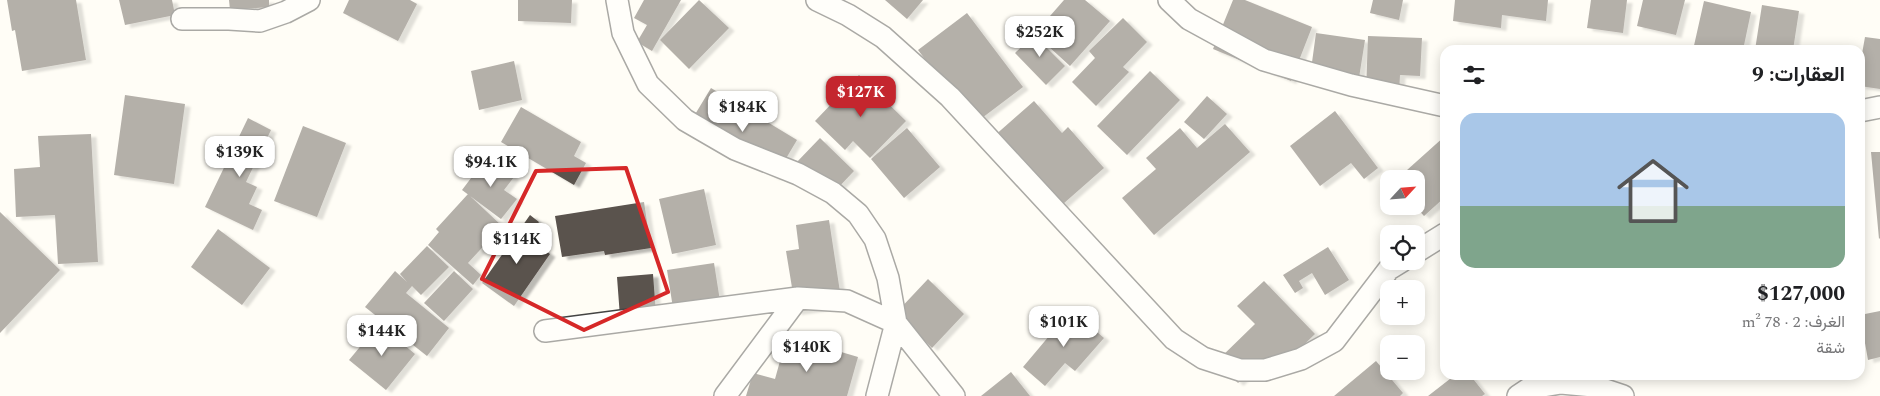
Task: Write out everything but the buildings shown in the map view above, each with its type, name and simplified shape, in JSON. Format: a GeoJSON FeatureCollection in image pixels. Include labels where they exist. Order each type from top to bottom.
{"type":"FeatureCollection","features":[{"type":"Feature","properties":{"kind":"street"},"geometry":{"type":"LineString","coordinates":[[182,19],[260,21],[286,12],[309,0]]}},
{"type":"Feature","properties":{"kind":"street"},"geometry":{"type":"LineString","coordinates":[[617,0],[623,33],[648,84],[685,120],[735,149],[798,174],[833,193],[858,214],[875,239],[888,278],[896,323],[877,396]]}},
{"type":"Feature","properties":{"kind":"street"},"geometry":{"type":"LineString","coordinates":[[817,0],[848,15],[882,37],[950,97],[1174,339],[1203,358],[1240,370],[1265,370],[1301,359],[1334,341],[1388,270]]}},
{"type":"Feature","properties":{"kind":"street"},"geometry":{"type":"LineString","coordinates":[[1169,0],[1189,19],[1264,60],[1351,85],[1440,105]]}},
{"type":"Feature","properties":{"kind":"street"},"geometry":{"type":"LineString","coordinates":[[1865,110],[1880,107]]}},
{"type":"Feature","properties":{"kind":"street"},"geometry":{"type":"LineString","coordinates":[[1425,246],[1440,237]]}},
{"type":"Feature","properties":{"kind":"street"},"geometry":{"type":"LineString","coordinates":[[726,396],[798,298]]}},
{"type":"Feature","properties":{"kind":"street"},"geometry":{"type":"LineString","coordinates":[[545,331],[798,298],[847,301],[896,323],[954,396]]}},
{"type":"Feature","properties":{"kind":"street"},"geometry":{"type":"LineString","coordinates":[[1518,396],[1530,388],[1561,383],[1593,386],[1623,396]]}},
{"type":"Feature","properties":{"kind":"highlighted area"},"geometry":{"type":"Polygon","coordinates":[[[626,168],[668,292],[584,330],[482,279],[536,171],[626,168]]]}}]}
